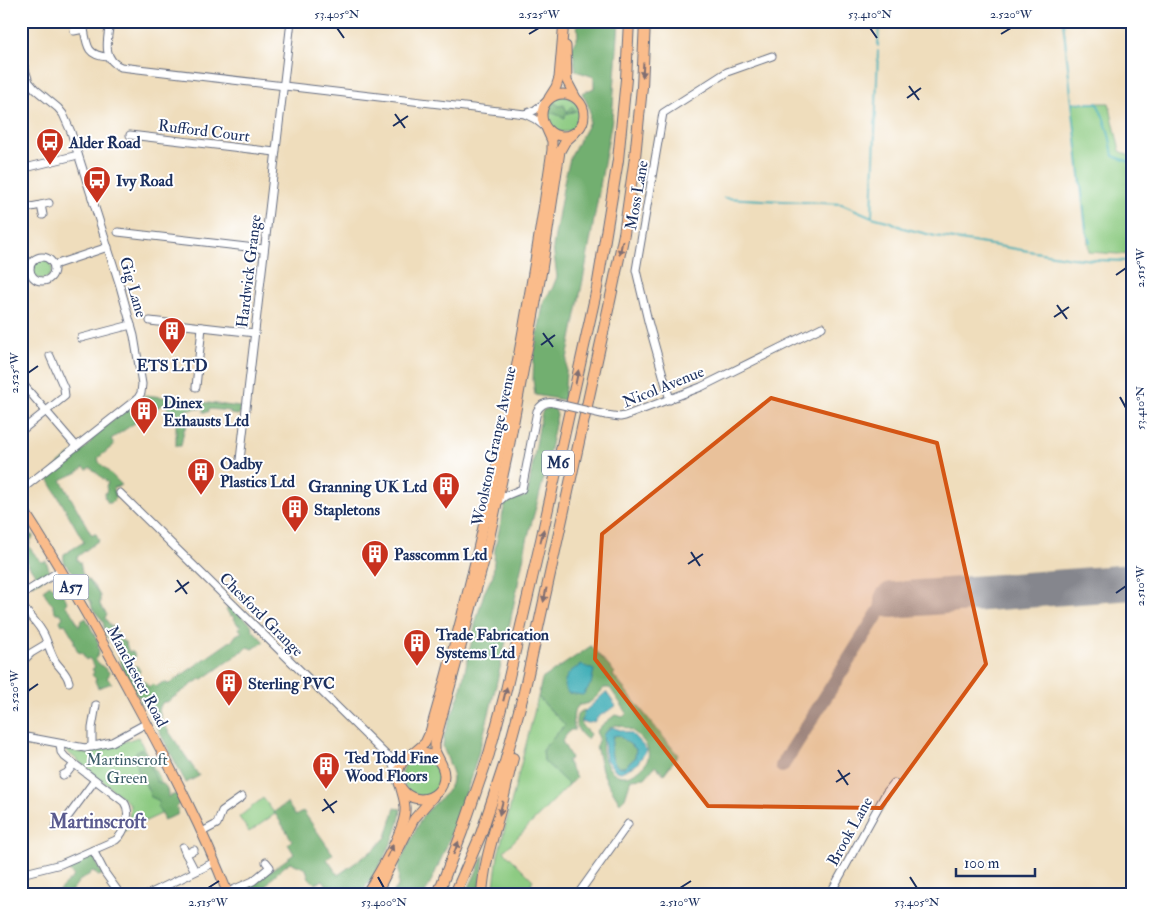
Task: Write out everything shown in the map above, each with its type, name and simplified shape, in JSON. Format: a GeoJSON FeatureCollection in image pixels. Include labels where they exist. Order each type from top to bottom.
{"type":"FeatureCollection","features":[{"type":"Feature","properties":{"kind":"highway","name":"M6"},"geometry":{"type":"LineString","coordinates":[[438,894],[489,754],[542,540],[609,220],[618,160],[626,79],[628,21]]}},
{"type":"Feature","properties":{"kind":"highway","name":"M6"},"geometry":{"type":"LineString","coordinates":[[455,894],[481,834],[502,771],[524,692],[624,234],[635,157],[646,21]]}},
{"type":"Feature","properties":{"kind":"highway","name":"M6"},"geometry":{"type":"LineString","coordinates":[[482,894],[488,849],[500,812],[519,733],[524,692]]}},
{"type":"Feature","properties":{"kind":"main road"},"geometry":{"type":"LineString","coordinates":[[564,21],[559,78],[541,114],[546,128],[558,136],[575,133],[582,125],[583,120],[583,110],[567,81],[567,51],[564,33]]}},
{"type":"Feature","properties":{"kind":"main road"},"geometry":{"type":"LineString","coordinates":[[546,101],[552,96],[566,94],[578,100]]}},
{"type":"Feature","properties":{"kind":"main road","name":"Woolston Grange Avenue"},"geometry":{"type":"LineString","coordinates":[[409,757],[425,743],[430,732],[465,606],[493,484],[522,342],[537,252],[552,150],[552,141],[546,128]]}},
{"type":"Feature","properties":{"kind":"main road","name":"Woolston Grange Avenue"},"geometry":{"type":"LineString","coordinates":[[442,765],[435,751],[435,743],[484,562],[497,503],[530,342],[560,151],[564,142],[575,133]]}},
{"type":"Feature","properties":{"kind":"main road","name":"Manchester Road"},"geometry":{"type":"LineString","coordinates":[[21,506],[98,632],[147,723],[202,832],[228,893]]}},
{"type":"Feature","properties":{"kind":"main road"},"geometry":{"type":"LineString","coordinates":[[366,894],[387,858],[402,823],[405,808],[398,780],[400,766],[409,757],[417,753],[431,755],[442,765],[444,782],[442,787],[414,819],[376,894]]}},
{"type":"Feature","properties":{"kind":"main road"},"geometry":{"type":"LineString","coordinates":[[398,780],[407,794],[413,798],[421,800],[435,795]]}},
{"type":"Feature","properties":{"kind":"street"},"geometry":{"type":"LineString","coordinates":[[108,57],[110,21]]}},
{"type":"Feature","properties":{"kind":"street","name":"Hardwick Grange"},"geometry":{"type":"LineString","coordinates":[[240,460],[291,21]]}},
{"type":"Feature","properties":{"kind":"street"},"geometry":{"type":"LineString","coordinates":[[74,31],[83,25],[86,42],[90,51],[99,56],[108,57],[116,65],[129,68],[525,114],[546,128]]}},
{"type":"Feature","properties":{"kind":"street","name":"Moss Lane"},"geometry":{"type":"LineString","coordinates":[[670,400],[636,270],[663,113],[728,72],[772,56]]}},
{"type":"Feature","properties":{"kind":"street","name":"Gig Lane"},"geometry":{"type":"LineString","coordinates":[[21,57],[29,82],[63,114],[71,132],[131,325],[142,375],[141,393],[138,398],[21,490]]}},
{"type":"Feature","properties":{"kind":"street"},"geometry":{"type":"LineString","coordinates":[[525,114],[535,110],[546,101]]}},
{"type":"Feature","properties":{"kind":"street","name":"Rufford Court"},"geometry":{"type":"LineString","coordinates":[[130,135],[276,152]]}},
{"type":"Feature","properties":{"kind":"street"},"geometry":{"type":"LineString","coordinates":[[21,169],[78,155]]}},
{"type":"Feature","properties":{"kind":"street"},"geometry":{"type":"LineString","coordinates":[[21,210],[49,203]]}},
{"type":"Feature","properties":{"kind":"street"},"geometry":{"type":"LineString","coordinates":[[41,205],[43,215]]}},
{"type":"Feature","properties":{"kind":"street"},"geometry":{"type":"LineString","coordinates":[[118,232],[264,249]]}},
{"type":"Feature","properties":{"kind":"street"},"geometry":{"type":"LineString","coordinates":[[54,264],[108,247]]}},
{"type":"Feature","properties":{"kind":"street"},"geometry":{"type":"LineString","coordinates":[[150,321],[255,333]]}},
{"type":"Feature","properties":{"kind":"street"},"geometry":{"type":"LineString","coordinates":[[81,338],[131,325]]}},
{"type":"Feature","properties":{"kind":"street"},"geometry":{"type":"LineString","coordinates":[[196,387],[202,327]]}},
{"type":"Feature","properties":{"kind":"street","name":"Nicol Avenue"},"geometry":{"type":"LineString","coordinates":[[497,503],[505,496],[519,491],[523,486],[537,411],[543,404],[554,403],[606,415],[625,416],[701,387],[822,327]]}},
{"type":"Feature","properties":{"kind":"street"},"geometry":{"type":"LineString","coordinates":[[21,431],[62,399],[65,394],[47,355]]}},
{"type":"Feature","properties":{"kind":"street"},"geometry":{"type":"LineString","coordinates":[[197,376],[205,377]]}},
{"type":"Feature","properties":{"kind":"street"},"geometry":{"type":"LineString","coordinates":[[21,382],[76,446]]}},
{"type":"Feature","properties":{"kind":"street"},"geometry":{"type":"LineString","coordinates":[[502,479],[512,493]]}},
{"type":"Feature","properties":{"kind":"street","name":"Chesford Grange"},"geometry":{"type":"LineString","coordinates":[[120,493],[385,754],[398,780]]}},
{"type":"Feature","properties":{"kind":"street"},"geometry":{"type":"LineString","coordinates":[[21,595],[61,570]]}},
{"type":"Feature","properties":{"kind":"street"},"geometry":{"type":"LineString","coordinates":[[21,605],[45,636],[46,644],[50,648],[54,660],[66,673],[69,683]]}},
{"type":"Feature","properties":{"kind":"street"},"geometry":{"type":"LineString","coordinates":[[21,663],[31,653],[46,644]]}},
{"type":"Feature","properties":{"kind":"street"},"geometry":{"type":"LineString","coordinates":[[92,747],[92,728],[96,705]]}},
{"type":"Feature","properties":{"kind":"street"},"geometry":{"type":"LineString","coordinates":[[21,736],[85,748],[117,740],[147,723]]}},
{"type":"Feature","properties":{"kind":"street"},"geometry":{"type":"LineString","coordinates":[[21,874],[53,867],[116,840],[120,836],[126,820],[127,806],[120,798],[60,752],[60,744]]}},
{"type":"Feature","properties":{"kind":"street"},"geometry":{"type":"LineString","coordinates":[[385,754],[397,759],[409,757]]}},
{"type":"Feature","properties":{"kind":"street"},"geometry":{"type":"LineString","coordinates":[[63,775],[74,764]]}},
{"type":"Feature","properties":{"kind":"street"},"geometry":{"type":"LineString","coordinates":[[55,827],[64,822],[95,780]]}},
{"type":"Feature","properties":{"kind":"street","name":"Brook Lane"},"geometry":{"type":"LineString","coordinates":[[830,894],[886,793],[894,783]]}},
{"type":"Feature","properties":{"kind":"street"},"geometry":{"type":"LineString","coordinates":[[202,832],[217,824],[222,811],[240,798],[243,808]]}},
{"type":"Feature","properties":{"kind":"street"},"geometry":{"type":"LineString","coordinates":[[578,894],[628,824]]}},
{"type":"Feature","properties":{"kind":"street"},"geometry":{"type":"LineString","coordinates":[[93,850],[105,873],[120,894]]}},
{"type":"Feature","properties":{"kind":"street"},"geometry":{"type":"LineString","coordinates":[[194,850],[185,851],[195,872]]}},
{"type":"Feature","properties":{"kind":"street"},"geometry":{"type":"LineString","coordinates":[[149,894],[215,862]]}},
{"type":"Feature","properties":{"kind":"street"},"geometry":{"type":"LineString","coordinates":[[228,893],[258,877],[270,867],[266,862]]}},
{"type":"Feature","properties":{"kind":"highlighted area"},"geometry":{"type":"Polygon","coordinates":[[[771,398],[937,443],[986,664],[881,808],[708,806],[595,659],[602,534],[771,398]]]}},
{"type":"Feature","properties":{"kind":"green space"},"geometry":{"type":"Polygon","coordinates":[[[577,21],[619,21],[612,119],[567,359],[564,400],[535,395],[533,380],[534,355],[544,300],[552,289],[557,277],[553,247],[565,177],[571,155],[589,123],[590,113],[582,93],[594,88],[594,77],[576,71],[572,47],[578,36],[577,21]]]}},
{"type":"Feature","properties":{"kind":"green space"},"geometry":{"type":"Polygon","coordinates":[[[562,96],[574,102],[580,114],[574,126],[562,132],[550,126],[544,114],[550,102],[562,96]]]}},
{"type":"Feature","properties":{"kind":"green space"},"geometry":{"type":"Polygon","coordinates":[[[554,102],[559,106],[564,105],[567,112],[572,106],[576,111],[565,114],[565,118],[553,113],[547,114],[546,111],[554,102]]]}},
{"type":"Feature","properties":{"kind":"green space"},"geometry":{"type":"Polygon","coordinates":[[[1072,103],[1109,103],[1120,151],[1133,158],[1133,255],[1089,252],[1072,103]]]}},
{"type":"Feature","properties":{"kind":"green space"},"geometry":{"type":"Polygon","coordinates":[[[42,259],[49,262],[52,269],[49,276],[42,279],[35,276],[32,269],[35,262],[42,259]]]}},
{"type":"Feature","properties":{"kind":"green space"},"geometry":{"type":"Polygon","coordinates":[[[146,395],[240,407],[241,412],[238,415],[230,414],[230,411],[209,409],[208,412],[203,412],[204,407],[193,410],[187,409],[185,418],[189,422],[184,430],[181,446],[176,446],[176,418],[167,406],[163,404],[111,439],[114,445],[98,458],[99,462],[122,485],[113,488],[116,498],[111,503],[108,503],[104,496],[108,483],[90,467],[87,470],[84,467],[61,480],[91,534],[96,534],[99,540],[77,557],[77,560],[80,562],[82,573],[100,596],[100,605],[107,615],[105,617],[106,620],[110,626],[114,627],[119,639],[125,642],[129,652],[133,652],[135,656],[128,665],[130,667],[137,666],[140,671],[136,678],[137,680],[146,682],[148,687],[153,684],[156,687],[163,682],[169,684],[232,641],[236,635],[242,632],[239,629],[241,625],[238,625],[226,609],[230,605],[235,612],[251,624],[252,629],[264,642],[253,649],[248,647],[203,679],[200,679],[167,702],[163,702],[159,708],[161,720],[199,776],[186,783],[146,706],[140,702],[141,697],[137,696],[111,641],[105,635],[103,621],[94,610],[74,573],[65,563],[64,554],[84,542],[47,477],[63,460],[72,453],[82,451],[91,442],[92,437],[146,395]]]}},
{"type":"Feature","properties":{"kind":"green space"},"geometry":{"type":"Polygon","coordinates":[[[554,406],[557,415],[548,459],[528,538],[496,685],[473,770],[459,812],[425,894],[392,894],[398,886],[399,864],[423,815],[447,792],[451,784],[453,773],[443,747],[444,735],[460,693],[484,593],[493,575],[495,548],[505,504],[513,497],[522,498],[528,492],[541,416],[543,410],[554,406]]]}},
{"type":"Feature","properties":{"kind":"green space"},"geometry":{"type":"Polygon","coordinates":[[[21,528],[26,535],[32,535],[29,547],[41,562],[46,561],[51,575],[32,585],[30,578],[36,576],[21,554],[21,528]]]}},
{"type":"Feature","properties":{"kind":"green space"},"geometry":{"type":"Polygon","coordinates":[[[61,583],[63,589],[58,592],[60,595],[64,595],[67,602],[65,605],[73,614],[79,627],[81,621],[86,618],[99,644],[99,652],[95,660],[110,673],[107,678],[112,683],[98,688],[96,679],[92,675],[94,672],[92,669],[95,667],[89,658],[86,660],[82,653],[78,652],[74,639],[65,624],[62,625],[60,621],[63,617],[60,613],[56,613],[43,590],[50,585],[55,588],[61,583]]]}},
{"type":"Feature","properties":{"kind":"green space"},"geometry":{"type":"Polygon","coordinates":[[[591,646],[615,673],[613,675],[678,755],[664,774],[655,766],[645,778],[631,779],[625,798],[620,803],[602,770],[596,746],[599,738],[596,732],[615,715],[623,717],[627,713],[610,688],[604,688],[593,700],[587,704],[579,705],[574,711],[573,722],[575,730],[570,730],[562,741],[571,758],[567,761],[576,778],[569,785],[544,761],[543,749],[565,725],[538,697],[542,679],[591,646]],[[616,725],[608,730],[602,748],[609,768],[616,774],[625,776],[636,772],[644,766],[648,758],[648,751],[640,737],[625,727],[616,725]]]}},
{"type":"Feature","properties":{"kind":"green space"},"geometry":{"type":"Polygon","coordinates":[[[538,697],[565,725],[543,749],[544,760],[569,785],[504,851],[533,880],[531,883],[543,894],[493,894],[498,855],[538,697]]]}},
{"type":"Feature","properties":{"kind":"green space"},"geometry":{"type":"Polygon","coordinates":[[[584,710],[586,713],[581,720],[582,726],[590,734],[587,739],[581,734],[576,724],[578,713],[584,710]]]}},
{"type":"Feature","properties":{"kind":"green space"},"geometry":{"type":"Polygon","coordinates":[[[618,735],[636,749],[635,758],[625,767],[618,767],[612,756],[613,736],[618,735]]]}},
{"type":"Feature","properties":{"kind":"green space","name":"Martinscroft Green"},"geometry":{"type":"Polygon","coordinates":[[[138,737],[174,808],[124,831],[129,821],[130,804],[64,749],[88,754],[138,737]]]}},
{"type":"Feature","properties":{"kind":"green space"},"geometry":{"type":"Polygon","coordinates":[[[141,749],[146,754],[157,782],[166,787],[168,797],[176,794],[181,796],[181,802],[176,807],[177,815],[163,820],[163,816],[157,807],[158,800],[151,797],[138,770],[135,753],[141,749]]]}},
{"type":"Feature","properties":{"kind":"green space"},"geometry":{"type":"Polygon","coordinates":[[[422,756],[436,762],[442,776],[436,790],[422,796],[408,790],[402,776],[408,762],[422,756]]]}},
{"type":"Feature","properties":{"kind":"green space"},"geometry":{"type":"Polygon","coordinates":[[[263,798],[275,814],[249,832],[239,817],[263,798]]]}},
{"type":"Feature","properties":{"kind":"green space"},"geometry":{"type":"Polygon","coordinates":[[[287,803],[296,816],[303,811],[333,854],[327,859],[338,875],[376,848],[386,837],[395,808],[401,809],[400,819],[392,842],[361,894],[333,894],[323,880],[315,884],[309,878],[306,869],[290,862],[271,880],[263,894],[239,894],[239,892],[294,854],[288,844],[292,840],[274,812],[287,803]]]}},
{"type":"Feature","properties":{"kind":"green space"},"geometry":{"type":"Polygon","coordinates":[[[91,853],[102,875],[98,876],[93,871],[79,881],[69,894],[55,894],[74,876],[64,866],[91,853]]]}},
{"type":"Feature","properties":{"kind":"green space"},"geometry":{"type":"Polygon","coordinates":[[[484,855],[480,894],[466,894],[484,855]]]}},
{"type":"Feature","properties":{"kind":"water"},"geometry":{"type":"Polygon","coordinates":[[[582,665],[594,670],[591,684],[583,695],[568,693],[564,686],[566,678],[572,670],[582,665]]]}},
{"type":"Feature","properties":{"kind":"water"},"geometry":{"type":"Polygon","coordinates":[[[606,692],[616,706],[598,717],[594,722],[582,722],[584,712],[606,692]]]}},
{"type":"Feature","properties":{"kind":"water"},"geometry":{"type":"Polygon","coordinates":[[[612,727],[632,734],[647,750],[636,765],[621,772],[616,771],[606,760],[603,735],[612,727]],[[618,735],[613,736],[612,757],[618,767],[625,767],[635,758],[636,749],[618,735]]]}},
{"type":"Feature","properties":{"kind":"waterway"},"geometry":{"type":"LineString","coordinates":[[878,46],[879,21]]}},
{"type":"Feature","properties":{"kind":"waterway"},"geometry":{"type":"LineString","coordinates":[[1063,21],[1086,231],[1090,242]]}},
{"type":"Feature","properties":{"kind":"waterway"},"geometry":{"type":"LineString","coordinates":[[872,216],[878,51]]}},
{"type":"Feature","properties":{"kind":"waterway"},"geometry":{"type":"LineString","coordinates":[[1072,103],[1097,103],[1111,142],[1113,156],[1133,163]]}},
{"type":"Feature","properties":{"kind":"waterway"},"geometry":{"type":"LineString","coordinates":[[724,198],[842,204],[903,228],[935,236],[1072,258],[1127,261],[1132,366]]}},
{"type":"Feature","properties":{"kind":"taxiway"},"geometry":{"type":"LineString","coordinates":[[782,766],[885,602],[892,600]]}},
{"type":"Feature","properties":{"kind":"runway"},"geometry":{"type":"LineString","coordinates":[[892,600],[1133,582]]}},
{"type":"Feature","properties":{"kind":"place","name":"Alder Road"},"geometry":{"type":"Point","coordinates":[50,166]}},
{"type":"Feature","properties":{"kind":"place","name":"Ivy Road"},"geometry":{"type":"Point","coordinates":[97,204]}},
{"type":"Feature","properties":{"kind":"place","name":"ETS LTD"},"geometry":{"type":"Point","coordinates":[172,355]}},
{"type":"Feature","properties":{"kind":"place","name":"Dinex Exhausts Ltd"},"geometry":{"type":"Point","coordinates":[144,435]}},
{"type":"Feature","properties":{"kind":"place","name":"Oadby Plastics Ltd"},"geometry":{"type":"Point","coordinates":[201,496]}},
{"type":"Feature","properties":{"kind":"place","name":"Granning UK Ltd"},"geometry":{"type":"Point","coordinates":[446,510]}},
{"type":"Feature","properties":{"kind":"place","name":"Stapletons"},"geometry":{"type":"Point","coordinates":[295,533]}},
{"type":"Feature","properties":{"kind":"place","name":"Passcomm Ltd"},"geometry":{"type":"Point","coordinates":[375,578]}},
{"type":"Feature","properties":{"kind":"place","name":"Trade Fabrication Systems Ltd"},"geometry":{"type":"Point","coordinates":[417,667]}},
{"type":"Feature","properties":{"kind":"place","name":"Sterling PVC"},"geometry":{"type":"Point","coordinates":[229,707]}},
{"type":"Feature","properties":{"kind":"place","name":"Ted Todd Fine Wood Floors"},"geometry":{"type":"Point","coordinates":[326,790]}},
{"type":"Feature","properties":{"kind":"district","name":"Martinscroft"},"geometry":{"type":"Point","coordinates":[98,821]}}]}
